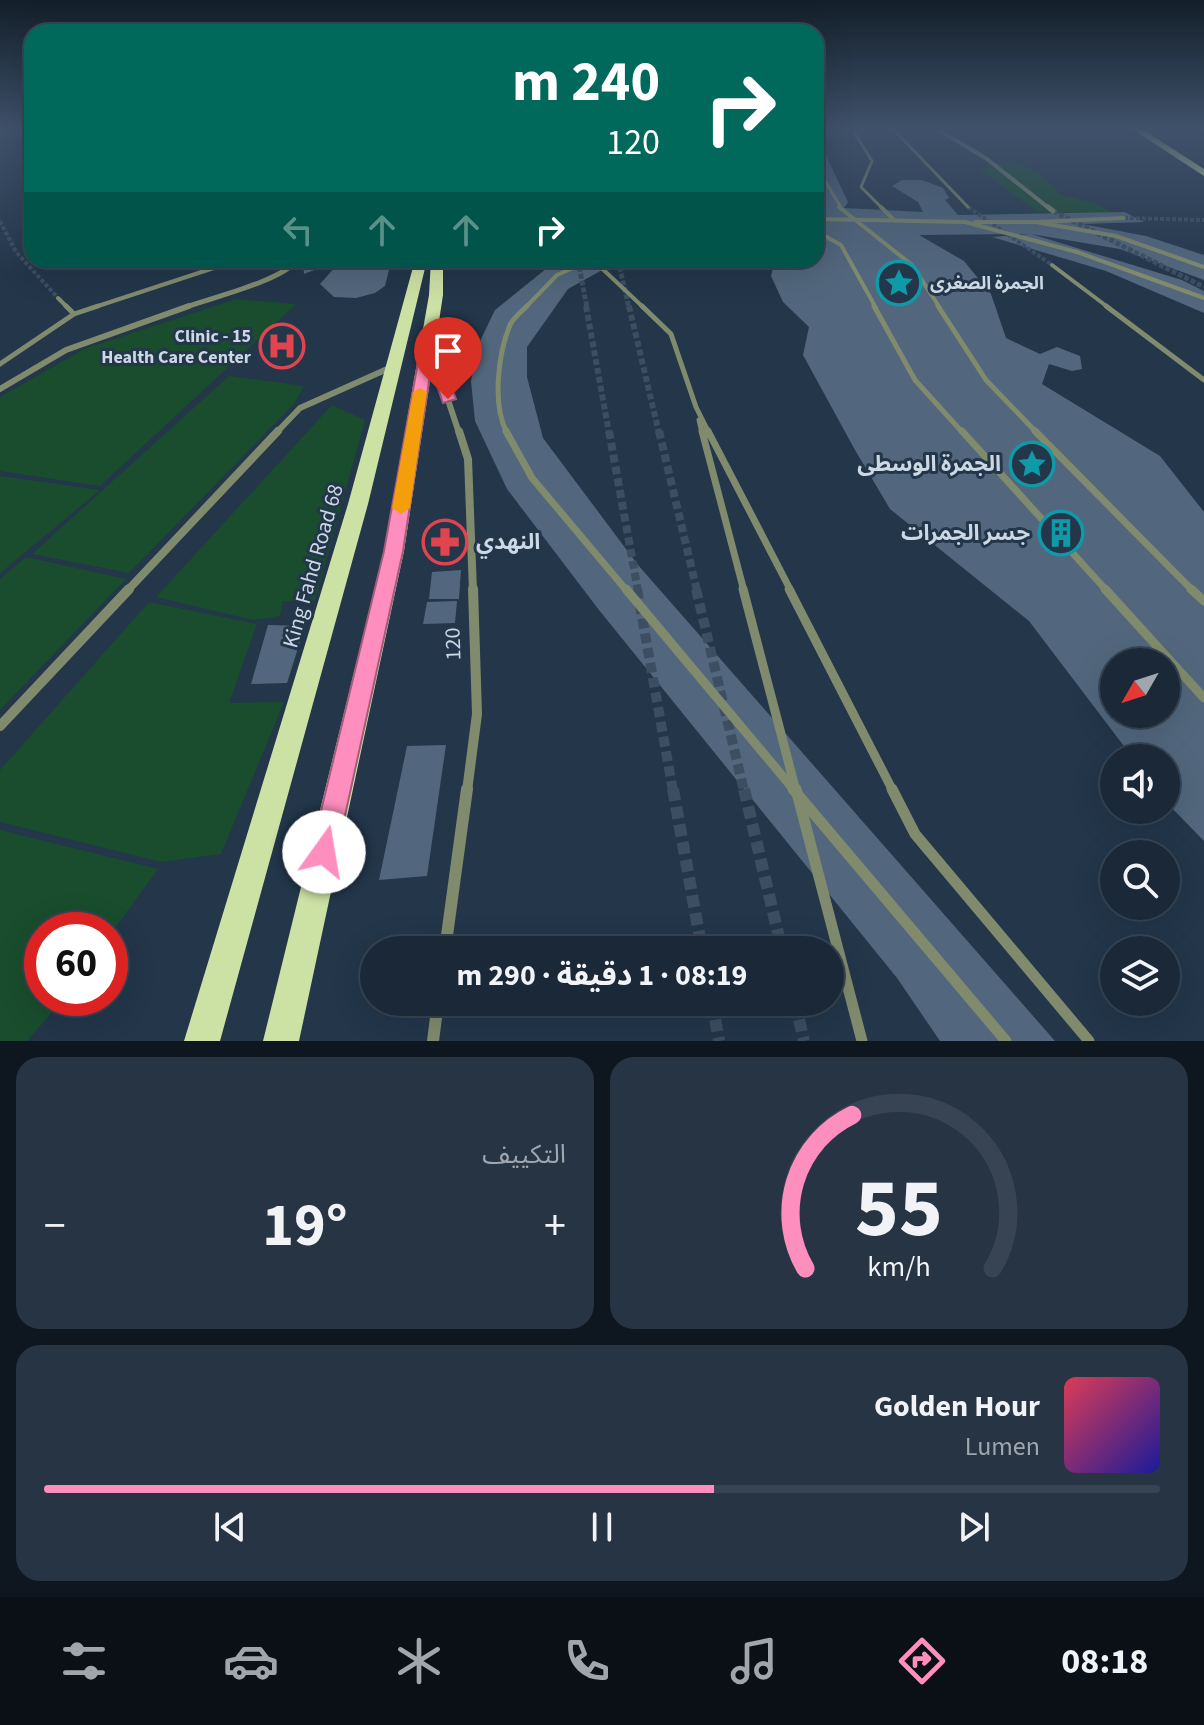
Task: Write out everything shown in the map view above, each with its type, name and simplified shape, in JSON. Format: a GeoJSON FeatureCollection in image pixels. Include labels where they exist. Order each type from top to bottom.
{"type":"FeatureCollection","features":[{"type":"Feature","properties":{"kind":"main road","name":"King Fahd Road 68"},"geometry":{"type":"LineString","coordinates":[[202,1041],[250,885],[419,268]]}},
{"type":"Feature","properties":{"kind":"main road"},"geometry":{"type":"LineString","coordinates":[[281,1041],[394,551],[436,295],[437,268]]}},
{"type":"Feature","properties":{"kind":"street"},"geometry":{"type":"LineString","coordinates":[[865,178],[861,187],[894,220]]}},
{"type":"Feature","properties":{"kind":"street"},"geometry":{"type":"LineString","coordinates":[[940,178],[968,207]]}},
{"type":"Feature","properties":{"kind":"street"},"geometry":{"type":"LineString","coordinates":[[1011,178],[1053,211]]}},
{"type":"Feature","properties":{"kind":"street"},"geometry":{"type":"LineString","coordinates":[[824,181],[837,205],[912,265],[986,380],[1170,571],[1204,601]]}},
{"type":"Feature","properties":{"kind":"street"},"geometry":{"type":"LineString","coordinates":[[824,219],[1036,222],[1124,218]]}},
{"type":"Feature","properties":{"kind":"street"},"geometry":{"type":"LineString","coordinates":[[965,222],[1077,252],[1204,298]]}},
{"type":"Feature","properties":{"kind":"street"},"geometry":{"type":"LineString","coordinates":[[1036,222],[1116,236],[1204,267]]}},
{"type":"Feature","properties":{"kind":"street"},"geometry":{"type":"LineString","coordinates":[[824,235],[841,245],[915,380],[1204,698]]}},
{"type":"Feature","properties":{"kind":"street"},"geometry":{"type":"LineString","coordinates":[[1052,265],[1204,380]]}},
{"type":"Feature","properties":{"kind":"street"},"geometry":{"type":"LineString","coordinates":[[0,364],[74,314],[205,268]]}},
{"type":"Feature","properties":{"kind":"street"},"geometry":{"type":"LineString","coordinates":[[0,389],[66,350],[290,268]]}},
{"type":"Feature","properties":{"kind":"street"},"geometry":{"type":"LineString","coordinates":[[573,268],[557,275],[511,322],[499,385],[504,428],[532,478],[1006,1041]]}},
{"type":"Feature","properties":{"kind":"street"},"geometry":{"type":"LineString","coordinates":[[601,268],[671,334],[696,407],[862,1041]]}},
{"type":"Feature","properties":{"kind":"street"},"geometry":{"type":"LineString","coordinates":[[58,298],[74,314]]}},
{"type":"Feature","properties":{"kind":"street","name":"120"},"geometry":{"type":"LineString","coordinates":[[429,340],[468,459],[477,714],[447,936]]}},
{"type":"Feature","properties":{"kind":"street"},"geometry":{"type":"LineString","coordinates":[[0,726],[300,408],[394,366]]}},
{"type":"Feature","properties":{"kind":"street"},"geometry":{"type":"LineString","coordinates":[[696,407],[915,834],[1089,1041]]}},
{"type":"Feature","properties":{"kind":"street"},"geometry":{"type":"LineString","coordinates":[[433,1041],[436,1016]]}},
{"type":"Feature","properties":{"kind":"green space"},"geometry":{"type":"Polygon","coordinates":[[[991,178],[1044,178],[1062,195],[1098,204],[1114,214],[1036,211],[991,178]]]}},
{"type":"Feature","properties":{"kind":"green space"},"geometry":{"type":"Polygon","coordinates":[[[236,299],[296,304],[100,486],[0,471],[0,397],[84,349],[236,299]]]}},
{"type":"Feature","properties":{"kind":"green space"},"geometry":{"type":"Polygon","coordinates":[[[229,376],[304,386],[294,404],[129,573],[32,554],[229,376]]]}},
{"type":"Feature","properties":{"kind":"green space"},"geometry":{"type":"Polygon","coordinates":[[[332,405],[365,420],[315,601],[283,601],[280,616],[253,620],[156,597],[332,405]]]}},
{"type":"Feature","properties":{"kind":"green space"},"geometry":{"type":"Polygon","coordinates":[[[0,476],[100,490],[0,573],[0,476]]]}},
{"type":"Feature","properties":{"kind":"green space"},"geometry":{"type":"Polygon","coordinates":[[[26,557],[126,579],[0,710],[0,579],[26,557]]]}},
{"type":"Feature","properties":{"kind":"green space"},"geometry":{"type":"Polygon","coordinates":[[[149,602],[257,624],[229,703],[284,702],[221,854],[161,862],[0,822],[0,770],[149,602]]]}},
{"type":"Feature","properties":{"kind":"green space"},"geometry":{"type":"Polygon","coordinates":[[[0,830],[158,869],[127,912],[24,912],[24,1016],[49,1016],[27,1041],[0,1041],[0,830]]]}},
{"type":"Feature","properties":{"kind":"building","name":"جسر الجمرات"},"geometry":{"type":"Polygon","coordinates":[[[824,178],[837,178],[848,202],[844,208],[923,212],[918,202],[892,186],[902,180],[922,180],[943,188],[949,198],[945,200],[958,215],[1125,212],[1144,222],[1082,224],[1146,236],[1204,255],[1204,280],[1120,249],[1031,234],[919,235],[964,261],[991,294],[1006,338],[1040,354],[1057,347],[1080,356],[1082,369],[1072,371],[1049,364],[1042,384],[1160,456],[1204,512],[1204,841],[1180,816],[1180,744],[1122,744],[1110,728],[1180,728],[1180,648],[1100,648],[1100,715],[1029,621],[890,509],[803,355],[809,327],[783,302],[771,276],[773,268],[824,268],[824,178]]]}},
{"type":"Feature","properties":{"kind":"building"},"geometry":{"type":"Polygon","coordinates":[[[1031,234],[1182,280],[1204,291],[1204,313],[1106,271],[992,237],[1031,234]]]}},
{"type":"Feature","properties":{"kind":"building"},"geometry":{"type":"Polygon","coordinates":[[[304,268],[320,268],[304,274],[304,268]]]}},
{"type":"Feature","properties":{"kind":"building"},"geometry":{"type":"Polygon","coordinates":[[[334,268],[389,270],[385,286],[375,293],[356,298],[334,297],[320,284],[334,268]]]}},
{"type":"Feature","properties":{"kind":"building"},"geometry":{"type":"Polygon","coordinates":[[[547,268],[606,268],[568,289],[527,347],[527,377],[543,438],[638,565],[1055,1041],[940,1041],[897,978],[599,610],[507,489],[475,421],[471,381],[479,343],[495,310],[547,268]]]}},
{"type":"Feature","properties":{"kind":"building"},"geometry":{"type":"Polygon","coordinates":[[[461,570],[459,599],[429,599],[432,572],[461,570]]]}},
{"type":"Feature","properties":{"kind":"building"},"geometry":{"type":"Polygon","coordinates":[[[457,601],[455,623],[423,624],[427,602],[457,601]]]}},
{"type":"Feature","properties":{"kind":"building"},"geometry":{"type":"Polygon","coordinates":[[[268,625],[305,626],[287,683],[251,684],[268,625]]]}},
{"type":"Feature","properties":{"kind":"building"},"geometry":{"type":"Polygon","coordinates":[[[446,745],[427,876],[379,880],[407,746],[446,745]]]}},
{"type":"Feature","properties":{"kind":"tunnel"},"geometry":{"type":"LineString","coordinates":[[971,209],[968,207],[1052,265]]}},
{"type":"Feature","properties":{"kind":"tunnel"},"geometry":{"type":"LineString","coordinates":[[1053,211],[1204,287]]}},
{"type":"Feature","properties":{"kind":"tunnel"},"geometry":{"type":"LineString","coordinates":[[1124,218],[1204,220]]}},
{"type":"Feature","properties":{"kind":"tunnel"},"geometry":{"type":"LineString","coordinates":[[0,221],[24,261]]}},
{"type":"Feature","properties":{"kind":"tunnel"},"geometry":{"type":"LineString","coordinates":[[31,268],[58,298]]}},
{"type":"Feature","properties":{"kind":"tunnel"},"geometry":{"type":"LineString","coordinates":[[580,268],[587,308]]}},
{"type":"Feature","properties":{"kind":"tunnel"},"geometry":{"type":"LineString","coordinates":[[620,268],[629,308]]}},
{"type":"Feature","properties":{"kind":"tunnel"},"geometry":{"type":"LineString","coordinates":[[586,306],[609,433]]}},
{"type":"Feature","properties":{"kind":"tunnel"},"geometry":{"type":"LineString","coordinates":[[629,306],[659,433]]}},
{"type":"Feature","properties":{"kind":"tunnel"},"geometry":{"type":"LineString","coordinates":[[609,431],[638,591]]}},
{"type":"Feature","properties":{"kind":"tunnel"},"geometry":{"type":"LineString","coordinates":[[659,431],[697,591]]}},
{"type":"Feature","properties":{"kind":"tunnel"},"geometry":{"type":"LineString","coordinates":[[637,589],[673,791]]}},
{"type":"Feature","properties":{"kind":"tunnel"},"geometry":{"type":"LineString","coordinates":[[696,589],[744,791]]}},
{"type":"Feature","properties":{"kind":"tunnel"},"geometry":{"type":"LineString","coordinates":[[673,789],[699,936]]}},
{"type":"Feature","properties":{"kind":"tunnel"},"geometry":{"type":"LineString","coordinates":[[744,789],[779,936]]}},
{"type":"Feature","properties":{"kind":"tunnel"},"geometry":{"type":"LineString","coordinates":[[715,1016],[719,1041]]}},
{"type":"Feature","properties":{"kind":"tunnel"},"geometry":{"type":"LineString","coordinates":[[798,1016],[804,1041]]}},
{"type":"Feature","properties":{"kind":"slow traffic"},"geometry":{"type":"LineString","coordinates":[[401,508],[420,392]]}},
{"type":"Feature","properties":{"kind":"place","name":"الجمرة الصغرى"},"geometry":{"type":"Point","coordinates":[899,283]}},
{"type":"Feature","properties":{"kind":"place","name":"Clinic - 15 Health Care Center"},"geometry":{"type":"Point","coordinates":[282,346]}},
{"type":"Feature","properties":{"kind":"place","name":"الجمرة الوسطى"},"geometry":{"type":"Point","coordinates":[1032,464]}},
{"type":"Feature","properties":{"kind":"place","name":"جسر الجمرات"},"geometry":{"type":"Point","coordinates":[1061,533]}},
{"type":"Feature","properties":{"kind":"place","name":"النهدي"},"geometry":{"type":"Point","coordinates":[445,542]}},
{"type":"Feature","properties":{"kind":"route"},"geometry":{"type":"LineString","coordinates":[[324,852],[394,551],[429,340],[448,399]]}}]}
